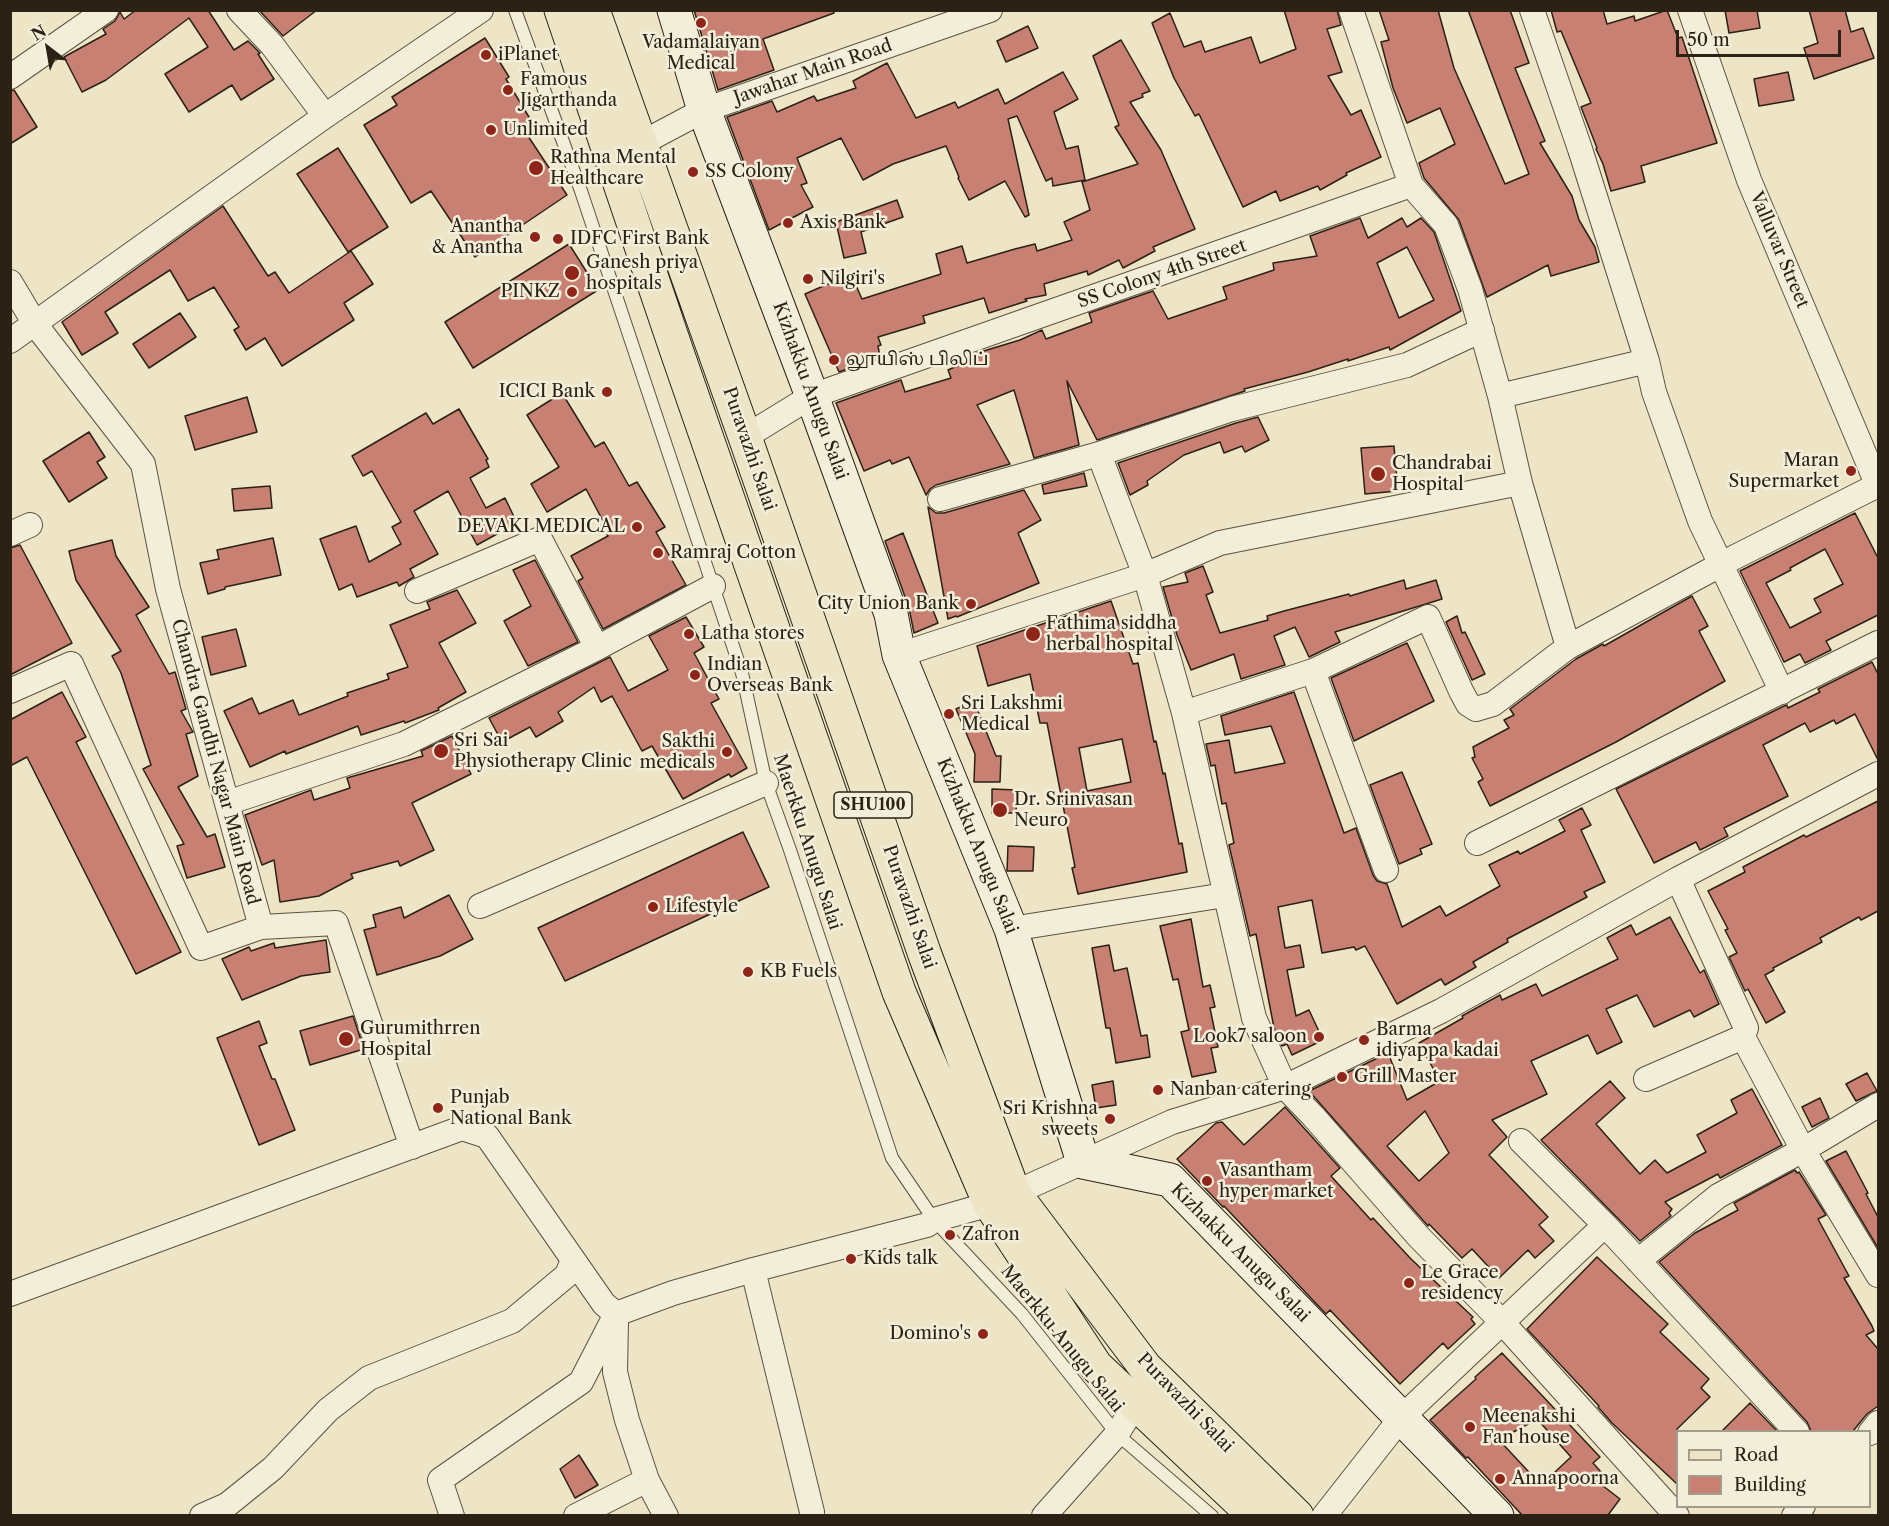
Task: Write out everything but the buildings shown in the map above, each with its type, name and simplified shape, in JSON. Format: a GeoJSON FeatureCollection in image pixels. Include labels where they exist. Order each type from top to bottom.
{"type":"FeatureCollection","features":[{"type":"Feature","properties":{"kind":"main road","name":"Puravazhi Salai"},"geometry":{"type":"LineString","coordinates":[[561,10],[676,352],[899,992],[1002,1198],[1096,1366],[1255,1515]]}},
{"type":"Feature","properties":{"kind":"main road","name":"Puravazhi Salai"},"geometry":{"type":"LineString","coordinates":[[593,10],[745,437],[925,955],[1002,1198],[1145,1367],[1297,1515]]}},
{"type":"Feature","properties":{"kind":"street"},"geometry":{"type":"LineString","coordinates":[[10,77],[106,10]]}},
{"type":"Feature","properties":{"kind":"street"},"geometry":{"type":"LineString","coordinates":[[239,10],[272,45],[326,116]]}},
{"type":"Feature","properties":{"kind":"street"},"geometry":{"type":"LineString","coordinates":[[10,341],[326,116],[481,10]]}},
{"type":"Feature","properties":{"kind":"street","name":"Kizhakku Anugu Salai"},"geometry":{"type":"LineString","coordinates":[[674,10],[704,110],[891,614],[899,654],[1011,929],[1083,1162],[1170,1180],[1497,1515]]}},
{"type":"Feature","properties":{"kind":"street","name":"Jawahar Main Road"},"geometry":{"type":"LineString","coordinates":[[640,144],[704,110],[990,10]]}},
{"type":"Feature","properties":{"kind":"street"},"geometry":{"type":"LineString","coordinates":[[1351,10],[1412,185],[1446,225],[1470,290],[1500,396],[1520,483],[1568,647]]}},
{"type":"Feature","properties":{"kind":"street"},"geometry":{"type":"LineString","coordinates":[[1532,10],[1580,149],[1647,361],[1654,392],[1696,510],[1720,567],[1782,692]]}},
{"type":"Feature","properties":{"kind":"street","name":"Valluvar Street"},"geometry":{"type":"LineString","coordinates":[[1690,10],[1749,180],[1878,486]]}},
{"type":"Feature","properties":{"kind":"street","name":"SS Colony 4th Street"},"geometry":{"type":"LineString","coordinates":[[745,437],[812,396],[1412,185]]}},
{"type":"Feature","properties":{"kind":"street","name":"Chandra Gandhi Nagar Main Road"},"geometry":{"type":"LineString","coordinates":[[10,282],[35,324],[143,464],[168,590],[261,927],[336,923],[412,1147]]}},
{"type":"Feature","properties":{"kind":"street"},"geometry":{"type":"LineString","coordinates":[[940,498],[1099,454],[1232,409],[1407,364],[1482,330]]}},
{"type":"Feature","properties":{"kind":"street"},"geometry":{"type":"LineString","coordinates":[[1500,396],[1647,361]]}},
{"type":"Feature","properties":{"kind":"street"},"geometry":{"type":"LineString","coordinates":[[1099,454],[1145,575],[1184,713],[1254,1018],[1285,1087],[1418,1236],[1502,1322],[1677,1515]]}},
{"type":"Feature","properties":{"kind":"street"},"geometry":{"type":"LineString","coordinates":[[899,654],[1145,575],[1220,543],[1520,483]]}},
{"type":"Feature","properties":{"kind":"street"},"geometry":{"type":"LineString","coordinates":[[1184,713],[1313,671],[1428,617],[1468,704],[1476,709],[1493,704],[1568,647],[1733,558],[1878,486]]}},
{"type":"Feature","properties":{"kind":"street"},"geometry":{"type":"LineString","coordinates":[[417,591],[540,539],[597,648]]}},
{"type":"Feature","properties":{"kind":"street"},"geometry":{"type":"LineString","coordinates":[[227,803],[405,744],[597,648],[713,586]]}},
{"type":"Feature","properties":{"kind":"street"},"geometry":{"type":"LineString","coordinates":[[1477,843],[1878,643]]}},
{"type":"Feature","properties":{"kind":"street"},"geometry":{"type":"LineString","coordinates":[[10,691],[71,664],[201,948],[261,927]]}},
{"type":"Feature","properties":{"kind":"street"},"geometry":{"type":"LineString","coordinates":[[1313,671],[1386,870]]}},
{"type":"Feature","properties":{"kind":"street"},"geometry":{"type":"LineString","coordinates":[[452,1515],[440,1480],[581,1382],[616,1314],[674,1293],[753,1270],[927,1225],[934,1220],[1002,1198],[1172,1122],[1285,1087],[1441,1011],[1678,879],[1878,774]]}},
{"type":"Feature","properties":{"kind":"street"},"geometry":{"type":"LineString","coordinates":[[480,906],[766,783]]}},
{"type":"Feature","properties":{"kind":"street"},"geometry":{"type":"LineString","coordinates":[[1646,1078],[1743,1036],[1746,1028],[1678,879]]}},
{"type":"Feature","properties":{"kind":"street"},"geometry":{"type":"LineString","coordinates":[[1011,929],[1225,895]]}},
{"type":"Feature","properties":{"kind":"street"},"geometry":{"type":"LineString","coordinates":[[1743,1036],[1803,1149],[1878,1275]]}},
{"type":"Feature","properties":{"kind":"street"},"geometry":{"type":"LineString","coordinates":[[1638,1261],[1718,1196],[1878,1105]]}},
{"type":"Feature","properties":{"kind":"street"},"geometry":{"type":"LineString","coordinates":[[10,1294],[462,1128],[487,1136],[604,1304],[616,1314]]}},
{"type":"Feature","properties":{"kind":"street"},"geometry":{"type":"LineString","coordinates":[[1521,1140],[1605,1225],[1796,1430]]}},
{"type":"Feature","properties":{"kind":"street"},"geometry":{"type":"LineString","coordinates":[[1324,1515],[1401,1418],[1605,1225]]}},
{"type":"Feature","properties":{"kind":"street"},"geometry":{"type":"LineString","coordinates":[[202,1515],[227,1506],[273,1468],[328,1410],[369,1378],[512,1321],[567,1275],[573,1260]]}},
{"type":"Feature","properties":{"kind":"street"},"geometry":{"type":"LineString","coordinates":[[753,1270],[812,1512]]}},
{"type":"Feature","properties":{"kind":"street"},"geometry":{"type":"LineString","coordinates":[[616,1314],[615,1372],[627,1420],[647,1480],[666,1515]]}},
{"type":"Feature","properties":{"kind":"street"},"geometry":{"type":"LineString","coordinates":[[1044,1515],[1117,1434],[1136,1403]]}},
{"type":"Feature","properties":{"kind":"street"},"geometry":{"type":"LineString","coordinates":[[576,1515],[647,1480]]}},
{"type":"Feature","properties":{"kind":"lane","name":"Maerkku Anugu Salai"},"geometry":{"type":"LineString","coordinates":[[515,10],[585,202],[742,673],[766,783],[892,1158],[934,1220],[1022,1314],[1117,1434],[1212,1515]]}},
{"type":"Feature","properties":{"kind":"place","name":"Vadamalaiyan Medical"},"geometry":{"type":"Point","coordinates":[701,23]}},
{"type":"Feature","properties":{"kind":"place","name":"iPlanet"},"geometry":{"type":"Point","coordinates":[486,55]}},
{"type":"Feature","properties":{"kind":"place","name":"Famous Jigarthanda"},"geometry":{"type":"Point","coordinates":[508,90]}},
{"type":"Feature","properties":{"kind":"place","name":"Unlimited"},"geometry":{"type":"Point","coordinates":[491,130]}},
{"type":"Feature","properties":{"kind":"place","name":"Rathna Mental Healthcare"},"geometry":{"type":"Point","coordinates":[536,168]}},
{"type":"Feature","properties":{"kind":"place","name":"SS Colony"},"geometry":{"type":"Point","coordinates":[693,172]}},
{"type":"Feature","properties":{"kind":"place","name":"Axis Bank"},"geometry":{"type":"Point","coordinates":[788,223]}},
{"type":"Feature","properties":{"kind":"place","name":"Anantha & Anantha"},"geometry":{"type":"Point","coordinates":[535,237]}},
{"type":"Feature","properties":{"kind":"place","name":"IDFC First Bank"},"geometry":{"type":"Point","coordinates":[558,239]}},
{"type":"Feature","properties":{"kind":"place","name":"Ganesh priya hospitals"},"geometry":{"type":"Point","coordinates":[572,273]}},
{"type":"Feature","properties":{"kind":"place","name":"Nilgiri's"},"geometry":{"type":"Point","coordinates":[808,279]}},
{"type":"Feature","properties":{"kind":"place","name":"PINKZ"},"geometry":{"type":"Point","coordinates":[572,292]}},
{"type":"Feature","properties":{"kind":"place","name":"லூயிஸ் பிலிப்"},"geometry":{"type":"Point","coordinates":[834,360]}},
{"type":"Feature","properties":{"kind":"place","name":"ICICI Bank"},"geometry":{"type":"Point","coordinates":[607,392]}},
{"type":"Feature","properties":{"kind":"place","name":"Maran Supermarket"},"geometry":{"type":"Point","coordinates":[1851,471]}},
{"type":"Feature","properties":{"kind":"place","name":"Chandrabai Hospital"},"geometry":{"type":"Point","coordinates":[1378,474]}},
{"type":"Feature","properties":{"kind":"place","name":"DEVAKI MEDICAL"},"geometry":{"type":"Point","coordinates":[637,527]}},
{"type":"Feature","properties":{"kind":"place","name":"Ramraj Cotton"},"geometry":{"type":"Point","coordinates":[658,553]}},
{"type":"Feature","properties":{"kind":"place","name":"City Union Bank"},"geometry":{"type":"Point","coordinates":[971,604]}},
{"type":"Feature","properties":{"kind":"place","name":"Latha stores"},"geometry":{"type":"Point","coordinates":[689,634]}},
{"type":"Feature","properties":{"kind":"place","name":"Fathima siddha herbal hospital"},"geometry":{"type":"Point","coordinates":[1033,634]}},
{"type":"Feature","properties":{"kind":"place","name":"Indian Overseas Bank"},"geometry":{"type":"Point","coordinates":[695,675]}},
{"type":"Feature","properties":{"kind":"place","name":"Sri Lakshmi Medical"},"geometry":{"type":"Point","coordinates":[949,714]}},
{"type":"Feature","properties":{"kind":"place","name":"Sri Sai Physiotherapy Clinic"},"geometry":{"type":"Point","coordinates":[441,751]}},
{"type":"Feature","properties":{"kind":"place","name":"Sakthi medicals"},"geometry":{"type":"Point","coordinates":[727,752]}},
{"type":"Feature","properties":{"kind":"place","name":"Dr. Srinivasan Neuro"},"geometry":{"type":"Point","coordinates":[1000,810]}},
{"type":"Feature","properties":{"kind":"place","name":"Lifestyle"},"geometry":{"type":"Point","coordinates":[653,907]}},
{"type":"Feature","properties":{"kind":"place","name":"KB Fuels"},"geometry":{"type":"Point","coordinates":[748,972]}},
{"type":"Feature","properties":{"kind":"place","name":"Look7 saloon"},"geometry":{"type":"Point","coordinates":[1319,1037]}},
{"type":"Feature","properties":{"kind":"place","name":"Gurumithrren Hospital"},"geometry":{"type":"Point","coordinates":[346,1039]}},
{"type":"Feature","properties":{"kind":"place","name":"Barma idiyappa kadai"},"geometry":{"type":"Point","coordinates":[1364,1040]}},
{"type":"Feature","properties":{"kind":"place","name":"Grill Master"},"geometry":{"type":"Point","coordinates":[1342,1077]}},
{"type":"Feature","properties":{"kind":"place","name":"Nanban catering"},"geometry":{"type":"Point","coordinates":[1158,1090]}},
{"type":"Feature","properties":{"kind":"place","name":"Punjab National Bank"},"geometry":{"type":"Point","coordinates":[438,1108]}},
{"type":"Feature","properties":{"kind":"place","name":"Sri Krishna sweets"},"geometry":{"type":"Point","coordinates":[1110,1119]}},
{"type":"Feature","properties":{"kind":"place","name":"Vasantham hyper market"},"geometry":{"type":"Point","coordinates":[1207,1181]}},
{"type":"Feature","properties":{"kind":"place","name":"Zafron"},"geometry":{"type":"Point","coordinates":[950,1235]}},
{"type":"Feature","properties":{"kind":"place","name":"Kids talk"},"geometry":{"type":"Point","coordinates":[851,1259]}},
{"type":"Feature","properties":{"kind":"place","name":"Le Grace residency"},"geometry":{"type":"Point","coordinates":[1409,1283]}},
{"type":"Feature","properties":{"kind":"place","name":"Domino's"},"geometry":{"type":"Point","coordinates":[983,1334]}},
{"type":"Feature","properties":{"kind":"place","name":"Meenakshi Fan house"},"geometry":{"type":"Point","coordinates":[1470,1427]}},
{"type":"Feature","properties":{"kind":"place","name":"Annapoorna"},"geometry":{"type":"Point","coordinates":[1500,1479]}}]}
